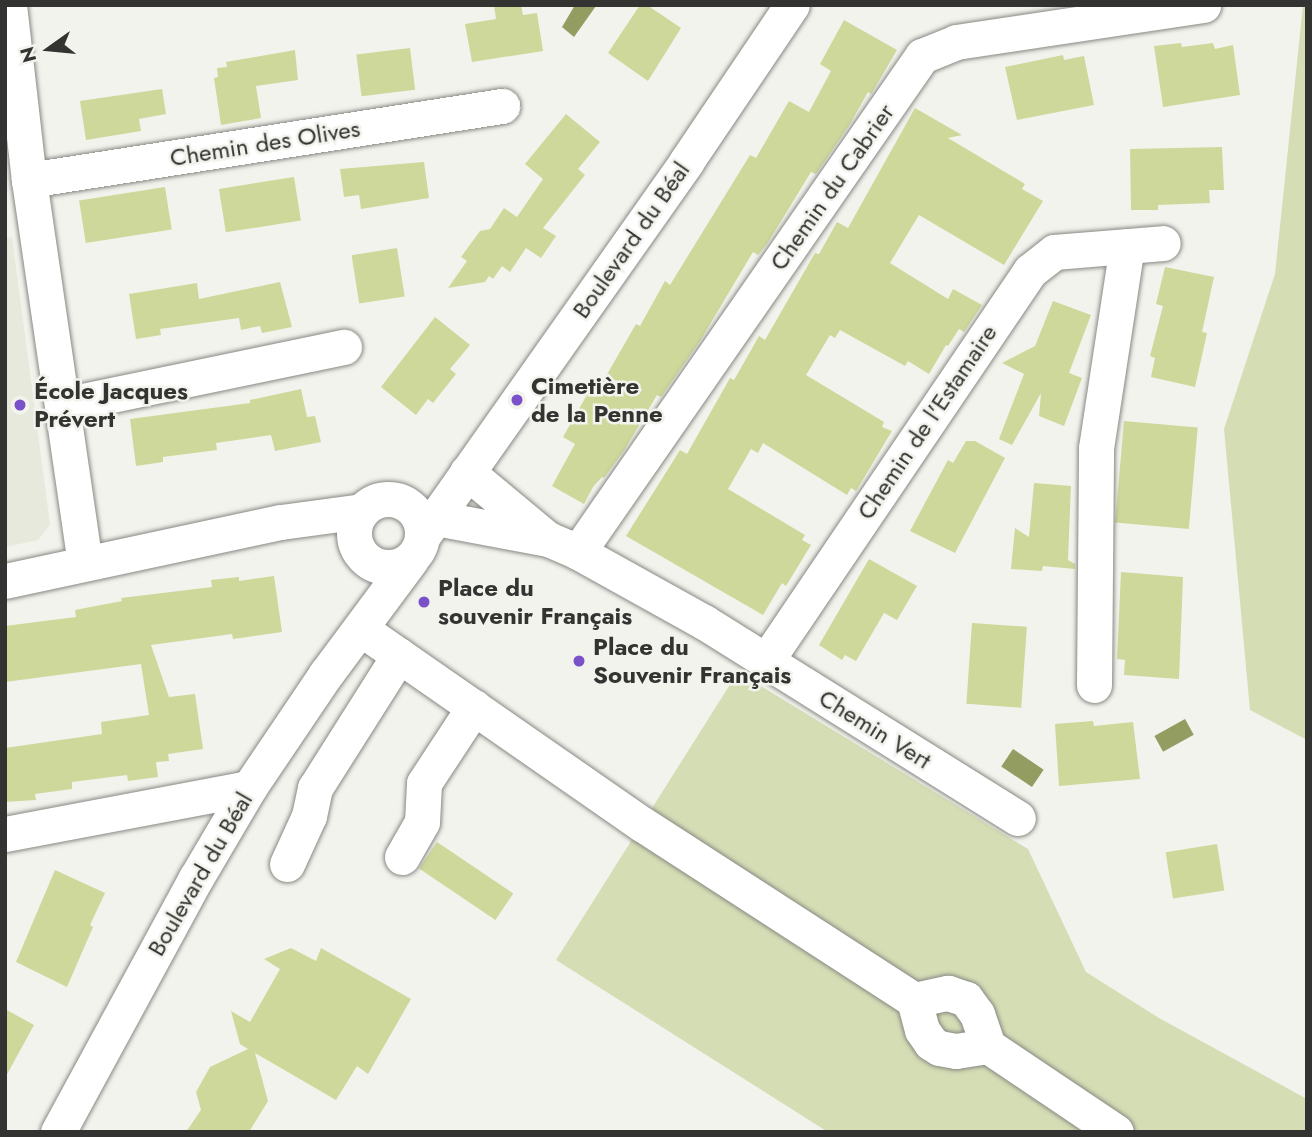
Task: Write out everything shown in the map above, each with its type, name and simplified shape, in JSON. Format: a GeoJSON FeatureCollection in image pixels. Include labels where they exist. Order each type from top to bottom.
{"type":"FeatureCollection","features":[{"type":"Feature","properties":{"kind":"street"},"geometry":{"type":"LineString","coordinates":[[9,5],[13,64],[85,562]]}},
{"type":"Feature","properties":{"kind":"street","name":"Boulevard du Béal"},"geometry":{"type":"LineString","coordinates":[[58,1132],[249,788],[326,674],[361,629],[420,531],[467,472],[686,162],[792,5]]}},
{"type":"Feature","properties":{"kind":"street","name":"Chemin du Cabrier"},"geometry":{"type":"LineString","coordinates":[[563,545],[922,56],[956,42],[1203,5]]}},
{"type":"Feature","properties":{"kind":"street","name":"Chemin des Olives"},"geometry":{"type":"LineString","coordinates":[[29,180],[502,106]]}},
{"type":"Feature","properties":{"kind":"street","name":"Chemin de l'Estamaire"},"geometry":{"type":"LineString","coordinates":[[766,661],[1030,271],[1054,252],[1163,243]]}},
{"type":"Feature","properties":{"kind":"street"},"geometry":{"type":"LineString","coordinates":[[1094,685],[1096,448],[1127,246]]}},
{"type":"Feature","properties":{"kind":"street"},"geometry":{"type":"LineString","coordinates":[[63,405],[344,347]]}},
{"type":"Feature","properties":{"kind":"street","name":"Chemin Vert"},"geometry":{"type":"LineString","coordinates":[[467,472],[563,545],[766,661],[1018,818]]}},
{"type":"Feature","properties":{"kind":"street"},"geometry":{"type":"LineString","coordinates":[[281,522],[370,562],[387,568],[420,531],[405,503],[387,498],[362,511],[354,531],[359,551],[370,562]]}},
{"type":"Feature","properties":{"kind":"street"},"geometry":{"type":"LineString","coordinates":[[5,581],[281,522],[362,511]]}},
{"type":"Feature","properties":{"kind":"street","name":"Chemin Vert"},"geometry":{"type":"LineString","coordinates":[[420,531],[563,545]]}},
{"type":"Feature","properties":{"kind":"street","name":"Boulevard du Béal"},"geometry":{"type":"LineString","coordinates":[[361,629],[370,562]]}},
{"type":"Feature","properties":{"kind":"street"},"geometry":{"type":"LineString","coordinates":[[361,629],[642,824],[914,1000],[922,1030],[931,1043],[939,1048],[956,1051],[988,1046]]}},
{"type":"Feature","properties":{"kind":"street"},"geometry":{"type":"LineString","coordinates":[[287,864],[309,816],[315,788],[399,655]]}},
{"type":"Feature","properties":{"kind":"street"},"geometry":{"type":"LineString","coordinates":[[402,857],[422,822],[424,783],[474,707]]}},
{"type":"Feature","properties":{"kind":"street"},"geometry":{"type":"LineString","coordinates":[[5,834],[249,788]]}},
{"type":"Feature","properties":{"kind":"street"},"geometry":{"type":"LineString","coordinates":[[914,1000],[948,993],[967,999],[977,1014],[988,1046],[1116,1132]]}},
{"type":"Feature","properties":{"kind":"shaded area"},"geometry":{"type":"Polygon","coordinates":[[[575,5],[596,6],[574,37],[562,27],[575,5]]]}},
{"type":"Feature","properties":{"kind":"shaded area"},"geometry":{"type":"Polygon","coordinates":[[[1303,5],[1307,5],[1307,740],[1250,710],[1224,429],[1275,274],[1303,5]]]}},
{"type":"Feature","properties":{"kind":"shaded area","name":"École Jacques Prévert"},"geometry":{"type":"Polygon","coordinates":[[[12,237],[50,525],[38,540],[5,547],[5,239],[12,237]]]}},
{"type":"Feature","properties":{"kind":"shaded area"},"geometry":{"type":"Polygon","coordinates":[[[738,672],[1028,849],[1086,972],[1159,1018],[1307,1099],[1307,1132],[828,1132],[556,960],[738,672]]]}},
{"type":"Feature","properties":{"kind":"shaded area"},"geometry":{"type":"Polygon","coordinates":[[[1185,719],[1194,735],[1163,752],[1154,736],[1185,719]]]}},
{"type":"Feature","properties":{"kind":"shaded area"},"geometry":{"type":"Polygon","coordinates":[[[1013,749],[1044,770],[1032,787],[1001,766],[1013,749]]]}},
{"type":"Feature","properties":{"kind":"building"},"geometry":{"type":"Polygon","coordinates":[[[494,5],[521,5],[523,15],[537,13],[543,51],[472,62],[465,24],[496,19],[494,5]]]}},
{"type":"Feature","properties":{"kind":"building"},"geometry":{"type":"Polygon","coordinates":[[[640,5],[647,5],[681,28],[648,81],[608,53],[640,5]]]}},
{"type":"Feature","properties":{"kind":"building"},"geometry":{"type":"Polygon","coordinates":[[[844,20],[897,50],[873,91],[871,94],[868,92],[816,174],[811,172],[767,244],[758,255],[753,252],[700,341],[661,397],[657,395],[625,449],[604,478],[593,487],[584,504],[552,486],[575,444],[563,437],[588,393],[594,397],[636,324],[640,326],[665,281],[670,285],[750,155],[756,158],[789,101],[809,112],[831,71],[820,64],[844,20]]]}},
{"type":"Feature","properties":{"kind":"building"},"geometry":{"type":"Polygon","coordinates":[[[1181,43],[1182,47],[1213,43],[1215,49],[1233,45],[1240,95],[1163,107],[1154,46],[1181,43]]]}},
{"type":"Feature","properties":{"kind":"building"},"geometry":{"type":"Polygon","coordinates":[[[410,48],[415,90],[362,96],[356,55],[410,48]]]}},
{"type":"Feature","properties":{"kind":"building"},"geometry":{"type":"Polygon","coordinates":[[[295,50],[298,80],[256,86],[261,118],[221,125],[214,78],[218,77],[217,68],[227,67],[226,62],[295,50]]]}},
{"type":"Feature","properties":{"kind":"building"},"geometry":{"type":"Polygon","coordinates":[[[1063,55],[1064,60],[1084,56],[1094,105],[1017,120],[1005,67],[1063,55]]]}},
{"type":"Feature","properties":{"kind":"building"},"geometry":{"type":"Polygon","coordinates":[[[162,89],[166,114],[139,119],[141,131],[86,140],[80,101],[162,89]]]}},
{"type":"Feature","properties":{"kind":"building"},"geometry":{"type":"Polygon","coordinates":[[[915,108],[962,135],[948,138],[1025,184],[1022,189],[1043,201],[1004,265],[919,215],[890,263],[948,299],[953,289],[982,305],[964,332],[959,329],[948,346],[946,345],[929,374],[908,361],[905,366],[840,330],[835,338],[830,335],[806,375],[884,422],[882,427],[892,431],[856,491],[851,488],[847,495],[763,443],[758,453],[751,449],[728,489],[805,535],[802,540],[811,545],[786,586],[782,583],[763,615],[626,536],[680,450],[687,454],[730,378],[734,380],[759,336],[765,340],[815,253],[819,254],[837,222],[848,228],[915,108]]]}},
{"type":"Feature","properties":{"kind":"building"},"geometry":{"type":"Polygon","coordinates":[[[566,114],[600,142],[578,169],[585,175],[543,228],[556,236],[541,258],[526,248],[510,272],[502,266],[493,279],[489,276],[485,282],[448,288],[467,261],[461,257],[480,231],[490,229],[504,208],[517,217],[543,179],[525,164],[566,114]]]}},
{"type":"Feature","properties":{"kind":"building"},"geometry":{"type":"Polygon","coordinates":[[[1222,147],[1224,190],[1209,190],[1210,203],[1158,205],[1158,210],[1131,210],[1130,149],[1222,147]]]}},
{"type":"Feature","properties":{"kind":"building"},"geometry":{"type":"Polygon","coordinates":[[[424,162],[429,198],[361,209],[359,195],[344,197],[340,169],[424,162]]]}},
{"type":"Feature","properties":{"kind":"building"},"geometry":{"type":"Polygon","coordinates":[[[294,177],[301,220],[226,232],[219,189],[294,177]]]}},
{"type":"Feature","properties":{"kind":"building"},"geometry":{"type":"Polygon","coordinates":[[[165,187],[172,229],[86,243],[79,201],[165,187]]]}},
{"type":"Feature","properties":{"kind":"building"},"geometry":{"type":"Polygon","coordinates":[[[397,248],[405,296],[359,304],[352,255],[397,248]]]}},
{"type":"Feature","properties":{"kind":"building"},"geometry":{"type":"Polygon","coordinates":[[[1165,267],[1214,277],[1202,332],[1207,333],[1195,387],[1151,377],[1155,358],[1150,356],[1163,306],[1156,304],[1165,267]]]}},
{"type":"Feature","properties":{"kind":"building"},"geometry":{"type":"Polygon","coordinates":[[[280,282],[292,327],[262,333],[260,326],[241,330],[239,318],[160,329],[161,335],[136,339],[129,294],[197,283],[199,299],[280,282]]]}},
{"type":"Feature","properties":{"kind":"building"},"geometry":{"type":"Polygon","coordinates":[[[1053,301],[1091,315],[1069,373],[1082,378],[1064,426],[1039,416],[1041,393],[1012,445],[999,439],[1024,374],[1002,363],[1035,346],[1053,301]]]}},
{"type":"Feature","properties":{"kind":"building"},"geometry":{"type":"Polygon","coordinates":[[[435,317],[470,345],[450,369],[456,374],[433,403],[428,399],[416,415],[381,387],[435,317]]]}},
{"type":"Feature","properties":{"kind":"building"},"geometry":{"type":"Polygon","coordinates":[[[301,389],[307,417],[315,416],[321,442],[275,451],[271,435],[216,443],[217,450],[163,457],[163,462],[136,466],[130,419],[250,403],[250,400],[301,389]]]}},
{"type":"Feature","properties":{"kind":"building"},"geometry":{"type":"Polygon","coordinates":[[[1124,421],[1198,427],[1189,529],[1115,523],[1124,421]]]}},
{"type":"Feature","properties":{"kind":"building"},"geometry":{"type":"Polygon","coordinates":[[[966,441],[975,441],[1005,458],[955,553],[910,531],[948,460],[953,463],[966,441]]]}},
{"type":"Feature","properties":{"kind":"building"},"geometry":{"type":"Polygon","coordinates":[[[1034,483],[1071,486],[1068,560],[1075,564],[1075,569],[1043,566],[1042,571],[1011,569],[1015,528],[1029,537],[1034,483]]]}},
{"type":"Feature","properties":{"kind":"building"},"geometry":{"type":"Polygon","coordinates":[[[869,559],[917,586],[897,620],[884,613],[856,661],[845,655],[842,660],[819,645],[869,559]]]}},
{"type":"Feature","properties":{"kind":"building"},"geometry":{"type":"Polygon","coordinates":[[[1121,572],[1183,577],[1179,679],[1124,675],[1125,660],[1117,659],[1121,572]]]}},
{"type":"Feature","properties":{"kind":"building"},"geometry":{"type":"Polygon","coordinates":[[[274,576],[282,632],[233,639],[232,634],[151,645],[169,697],[195,694],[203,749],[168,754],[169,761],[156,762],[158,777],[128,781],[127,775],[72,782],[72,789],[35,794],[36,800],[5,802],[5,748],[102,734],[101,722],[149,715],[141,664],[5,682],[5,626],[76,617],[75,610],[122,601],[121,598],[212,587],[211,580],[239,577],[239,581],[274,576]]]}},
{"type":"Feature","properties":{"kind":"building"},"geometry":{"type":"Polygon","coordinates":[[[972,623],[1027,627],[1021,708],[966,704],[972,623]]]}},
{"type":"Feature","properties":{"kind":"building"},"geometry":{"type":"Polygon","coordinates":[[[1093,721],[1094,726],[1133,722],[1140,779],[1059,786],[1055,724],[1093,721]]]}},
{"type":"Feature","properties":{"kind":"building"},"geometry":{"type":"Polygon","coordinates":[[[437,842],[513,893],[495,920],[419,869],[437,842]]]}},
{"type":"Feature","properties":{"kind":"building"},"geometry":{"type":"Polygon","coordinates":[[[1217,844],[1224,890],[1173,899],[1166,852],[1217,844]]]}},
{"type":"Feature","properties":{"kind":"building"},"geometry":{"type":"Polygon","coordinates":[[[55,870],[105,893],[67,987],[16,962],[55,870]]]}},
{"type":"Feature","properties":{"kind":"building"},"geometry":{"type":"Polygon","coordinates":[[[291,948],[316,961],[321,948],[411,999],[368,1074],[357,1066],[336,1100],[255,1053],[268,1101],[249,1132],[186,1132],[201,1110],[196,1092],[210,1067],[248,1049],[240,1044],[231,1011],[250,1022],[280,969],[264,959],[291,948]]]}},
{"type":"Feature","properties":{"kind":"building"},"geometry":{"type":"Polygon","coordinates":[[[5,1009],[34,1025],[5,1078],[5,1009]]]}},
{"type":"Feature","properties":{"kind":"place","name":"Cimetière de la Penne"},"geometry":{"type":"Point","coordinates":[517,400]}},
{"type":"Feature","properties":{"kind":"place","name":"École Jacques Prévert"},"geometry":{"type":"Point","coordinates":[20,405]}},
{"type":"Feature","properties":{"kind":"place","name":"Place du souvenir Français"},"geometry":{"type":"Point","coordinates":[424,602]}},
{"type":"Feature","properties":{"kind":"place","name":"Place du Souvenir Français"},"geometry":{"type":"Point","coordinates":[579,661]}}]}
